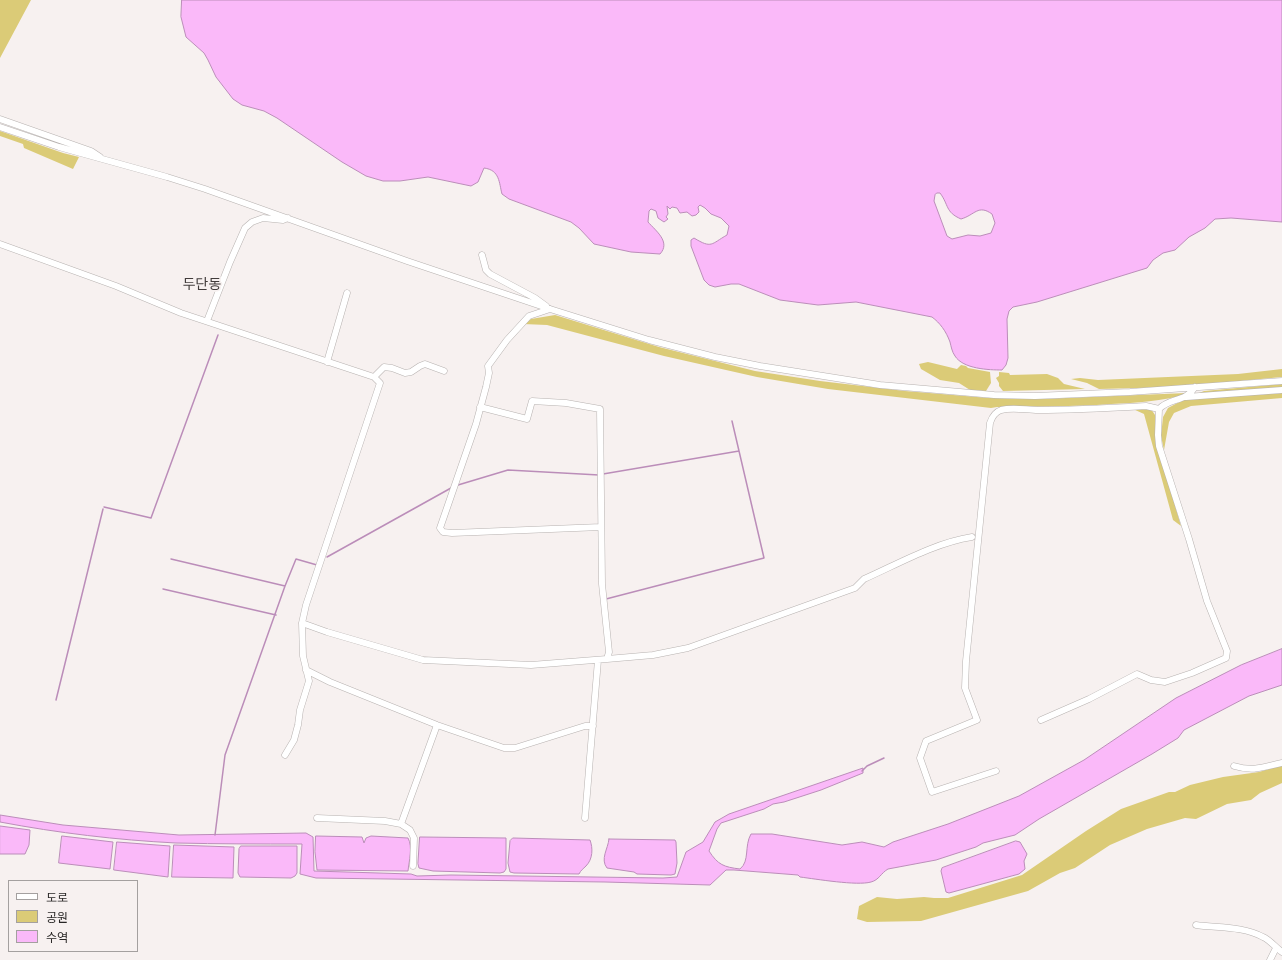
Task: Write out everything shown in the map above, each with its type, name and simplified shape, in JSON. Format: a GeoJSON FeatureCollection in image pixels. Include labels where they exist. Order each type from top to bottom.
{"type":"FeatureCollection","features":[{"type":"Feature","properties":{"kind":"street"},"geometry":{"type":"LineString","coordinates":[[0,119],[91,151],[103,159]]}},
{"type":"Feature","properties":{"kind":"street"},"geometry":{"type":"LineString","coordinates":[[0,127],[59,147],[168,177],[407,261],[550,309],[649,340],[715,357],[760,366],[880,385],[994,395],[1035,396],[1130,392],[1282,381]]}},
{"type":"Feature","properties":{"kind":"street"},"geometry":{"type":"LineString","coordinates":[[207,321],[245,228],[252,222],[263,218],[283,220],[288,218]]}},
{"type":"Feature","properties":{"kind":"street"},"geometry":{"type":"LineString","coordinates":[[0,244],[116,286],[181,313],[374,377],[380,383],[306,605],[302,623],[303,656],[309,681],[300,710],[294,740],[285,755]]}},
{"type":"Feature","properties":{"kind":"street"},"geometry":{"type":"LineString","coordinates":[[482,255],[486,270],[490,274],[535,298],[550,309]]}},
{"type":"Feature","properties":{"kind":"street"},"geometry":{"type":"LineString","coordinates":[[327,362],[347,294]]}},
{"type":"Feature","properties":{"kind":"street"},"geometry":{"type":"LineString","coordinates":[[550,309],[529,316],[516,328],[488,366],[489,373],[476,424],[440,524],[441,530],[452,533],[601,527]]}},
{"type":"Feature","properties":{"kind":"street"},"geometry":{"type":"LineString","coordinates":[[374,377],[384,367],[392,368],[405,373],[411,372],[425,364],[444,371]]}},
{"type":"Feature","properties":{"kind":"street"},"geometry":{"type":"LineString","coordinates":[[1186,397],[1195,387]]}},
{"type":"Feature","properties":{"kind":"street"},"geometry":{"type":"LineString","coordinates":[[996,771],[932,792],[920,758],[926,740],[977,720],[965,688],[966,661],[988,446],[992,418],[995,413],[1000,410],[1009,409],[1037,410],[1146,406],[1159,409],[1166,404],[1186,397],[1282,390]]}},
{"type":"Feature","properties":{"kind":"street"},"geometry":{"type":"LineString","coordinates":[[480,407],[527,419],[532,401],[600,409],[602,584],[609,652],[607,659]]}},
{"type":"Feature","properties":{"kind":"street"},"geometry":{"type":"LineString","coordinates":[[1041,720],[1089,699],[1137,674],[1151,680],[1165,682],[1192,673],[1226,658],[1227,651],[1207,601],[1159,446],[1159,409]]}},
{"type":"Feature","properties":{"kind":"street"},"geometry":{"type":"LineString","coordinates":[[302,623],[327,632],[424,660],[531,665],[653,655],[688,648],[855,588],[864,579],[939,546],[957,539],[972,537]]}},
{"type":"Feature","properties":{"kind":"street"},"geometry":{"type":"LineString","coordinates":[[585,818],[598,660]]}},
{"type":"Feature","properties":{"kind":"street"},"geometry":{"type":"LineString","coordinates":[[306,670],[330,682],[437,725],[504,748],[515,748],[585,726],[592,726]]}},
{"type":"Feature","properties":{"kind":"street"},"geometry":{"type":"LineString","coordinates":[[401,824],[437,725]]}},
{"type":"Feature","properties":{"kind":"street"},"geometry":{"type":"LineString","coordinates":[[1234,766],[1244,769],[1254,769],[1282,763]]}},
{"type":"Feature","properties":{"kind":"street"},"geometry":{"type":"LineString","coordinates":[[317,818],[385,821],[401,824],[410,830],[414,838],[413,866]]}},
{"type":"Feature","properties":{"kind":"street"},"geometry":{"type":"LineString","coordinates":[[1196,925],[1241,930],[1264,937],[1282,952]]}},
{"type":"Feature","properties":{"kind":"street"},"geometry":{"type":"LineString","coordinates":[[1270,960],[1276,948]]}},
{"type":"Feature","properties":{"kind":"green space"},"geometry":{"type":"Polygon","coordinates":[[[0,0],[31,0],[0,58],[0,0]]]}},
{"type":"Feature","properties":{"kind":"green space"},"geometry":{"type":"Polygon","coordinates":[[[0,131],[63,153],[79,157],[73,169],[24,148],[23,144],[0,136],[0,131]]]}},
{"type":"Feature","properties":{"kind":"green space"},"geometry":{"type":"Polygon","coordinates":[[[555,315],[659,347],[755,371],[820,381],[905,391],[989,398],[1042,399],[1187,394],[1159,400],[1130,403],[1082,406],[991,408],[828,389],[757,377],[664,356],[547,325],[523,324],[531,319],[555,315]]]}},
{"type":"Feature","properties":{"kind":"green space"},"geometry":{"type":"Polygon","coordinates":[[[928,362],[957,369],[961,365],[968,368],[990,372],[991,383],[986,391],[970,390],[959,383],[940,380],[921,369],[919,364],[928,362]]]}},
{"type":"Feature","properties":{"kind":"green space"},"geometry":{"type":"Polygon","coordinates":[[[1282,369],[1282,377],[1176,387],[1099,389],[1087,383],[1071,379],[1080,378],[1098,380],[1238,374],[1282,369]]]}},
{"type":"Feature","properties":{"kind":"green space"},"geometry":{"type":"Polygon","coordinates":[[[999,372],[1009,373],[1010,375],[1047,374],[1058,378],[1064,384],[1085,389],[1003,391],[996,378],[999,376],[999,372]]]}},
{"type":"Feature","properties":{"kind":"green space"},"geometry":{"type":"Polygon","coordinates":[[[1282,384],[1282,389],[1192,396],[1204,391],[1282,384]]]}},
{"type":"Feature","properties":{"kind":"green space"},"geometry":{"type":"Polygon","coordinates":[[[1282,393],[1282,398],[1191,406],[1174,413],[1169,422],[1164,450],[1161,436],[1163,417],[1168,408],[1185,399],[1282,393]]]}},
{"type":"Feature","properties":{"kind":"green space"},"geometry":{"type":"Polygon","coordinates":[[[1145,407],[1151,409],[1155,415],[1160,454],[1181,526],[1173,520],[1144,414],[1133,409],[1145,407]]]}},
{"type":"Feature","properties":{"kind":"green space"},"geometry":{"type":"Polygon","coordinates":[[[1282,765],[1282,783],[1260,793],[1251,800],[1227,804],[1196,819],[1185,818],[1147,829],[1110,845],[1075,868],[1060,873],[1028,891],[921,921],[867,922],[857,919],[859,906],[877,897],[897,899],[924,897],[948,898],[1022,875],[1121,809],[1169,792],[1175,792],[1190,785],[1223,777],[1259,772],[1282,765]]]}},
{"type":"Feature","properties":{"kind":"water"},"geometry":{"type":"Polygon","coordinates":[[[182,0],[1282,0],[1282,222],[1231,218],[1215,219],[1205,228],[1189,237],[1175,250],[1163,253],[1153,260],[1147,268],[1037,302],[1013,307],[1009,311],[1007,319],[1008,358],[1006,365],[1002,370],[977,368],[964,364],[955,356],[945,331],[932,317],[856,302],[818,305],[780,300],[739,284],[715,287],[709,285],[704,280],[691,246],[691,240],[694,238],[708,244],[714,243],[727,235],[729,226],[721,218],[711,214],[700,205],[698,207],[699,212],[692,216],[687,212],[680,213],[677,208],[672,207],[670,209],[667,206],[668,214],[666,217],[668,219],[664,222],[658,218],[656,211],[651,209],[649,211],[648,222],[661,237],[664,245],[663,250],[660,254],[631,252],[594,244],[571,222],[509,199],[502,194],[496,174],[489,169],[484,168],[478,182],[471,186],[428,177],[400,181],[383,181],[366,176],[342,162],[277,118],[264,111],[242,105],[233,99],[216,77],[204,53],[186,37],[181,17],[182,0]],[[940,193],[935,195],[934,201],[947,236],[952,239],[968,235],[980,236],[991,233],[995,223],[992,214],[987,211],[980,210],[961,219],[952,214],[940,193]]]}},
{"type":"Feature","properties":{"kind":"water"},"geometry":{"type":"Polygon","coordinates":[[[1282,649],[1282,685],[1249,696],[1184,730],[1178,738],[1039,819],[1015,835],[983,843],[976,847],[936,860],[888,869],[876,880],[865,883],[836,882],[800,877],[798,875],[734,870],[726,870],[710,885],[316,878],[300,874],[302,844],[208,844],[154,842],[66,833],[0,822],[0,815],[63,825],[179,835],[306,833],[313,837],[314,871],[411,874],[417,876],[451,875],[663,878],[677,877],[686,852],[703,842],[715,822],[729,814],[863,768],[863,773],[821,790],[773,804],[764,809],[721,823],[717,829],[709,851],[715,859],[722,864],[740,869],[745,862],[751,834],[772,834],[842,845],[862,842],[884,847],[893,842],[948,824],[1019,796],[1084,760],[1176,698],[1241,665],[1282,649]]]}},
{"type":"Feature","properties":{"kind":"water"},"geometry":{"type":"Polygon","coordinates":[[[0,826],[30,830],[29,845],[25,854],[0,854],[0,826]]]}},
{"type":"Feature","properties":{"kind":"water"},"geometry":{"type":"Polygon","coordinates":[[[62,836],[113,842],[110,869],[59,863],[62,836]]]}},
{"type":"Feature","properties":{"kind":"water"},"geometry":{"type":"Polygon","coordinates":[[[316,836],[362,837],[364,843],[366,838],[371,836],[408,838],[410,859],[408,871],[317,870],[315,852],[316,836]]]}},
{"type":"Feature","properties":{"kind":"water"},"geometry":{"type":"Polygon","coordinates":[[[420,837],[506,838],[506,869],[504,872],[500,873],[433,871],[419,868],[420,837]]]}},
{"type":"Feature","properties":{"kind":"water"},"geometry":{"type":"Polygon","coordinates":[[[513,838],[590,840],[592,846],[591,857],[579,874],[514,873],[510,872],[508,863],[510,841],[513,838]]]}},
{"type":"Feature","properties":{"kind":"water"},"geometry":{"type":"Polygon","coordinates":[[[609,839],[675,840],[677,863],[675,874],[637,874],[634,872],[607,868],[604,858],[609,839]]]}},
{"type":"Feature","properties":{"kind":"water"},"geometry":{"type":"Polygon","coordinates":[[[1016,841],[1020,842],[1027,854],[1024,861],[1025,869],[1019,874],[949,893],[946,892],[941,871],[942,868],[1016,841]]]}},
{"type":"Feature","properties":{"kind":"water"},"geometry":{"type":"Polygon","coordinates":[[[117,842],[170,846],[168,877],[114,870],[117,842]]]}},
{"type":"Feature","properties":{"kind":"water"},"geometry":{"type":"Polygon","coordinates":[[[174,845],[234,847],[233,878],[172,877],[174,845]]]}},
{"type":"Feature","properties":{"kind":"water"},"geometry":{"type":"Polygon","coordinates":[[[241,846],[297,846],[297,873],[291,878],[240,877],[238,873],[239,849],[241,846]]]}},
{"type":"Feature","properties":{"kind":"waterway"},"geometry":{"type":"LineString","coordinates":[[104,507],[151,518],[218,335]]}},
{"type":"Feature","properties":{"kind":"waterway"},"geometry":{"type":"LineString","coordinates":[[606,599],[764,558],[732,421]]}},
{"type":"Feature","properties":{"kind":"waterway"},"geometry":{"type":"LineString","coordinates":[[603,474],[739,451]]}},
{"type":"Feature","properties":{"kind":"waterway"},"geometry":{"type":"LineString","coordinates":[[458,485],[508,470],[599,475]]}},
{"type":"Feature","properties":{"kind":"waterway"},"geometry":{"type":"LineString","coordinates":[[327,557],[451,488]]}},
{"type":"Feature","properties":{"kind":"waterway"},"geometry":{"type":"LineString","coordinates":[[56,700],[103,509]]}},
{"type":"Feature","properties":{"kind":"waterway"},"geometry":{"type":"LineString","coordinates":[[171,559],[285,586]]}},
{"type":"Feature","properties":{"kind":"waterway"},"geometry":{"type":"LineString","coordinates":[[215,835],[225,755],[285,586],[296,559],[317,565]]}},
{"type":"Feature","properties":{"kind":"waterway"},"geometry":{"type":"LineString","coordinates":[[163,589],[276,615]]}},
{"type":"Feature","properties":{"kind":"waterway"},"geometry":{"type":"LineString","coordinates":[[862,771],[867,766],[884,758]]}},
{"type":"Feature","properties":{"kind":"district","name":"두단동"},"geometry":{"type":"Point","coordinates":[202,285]}}]}
